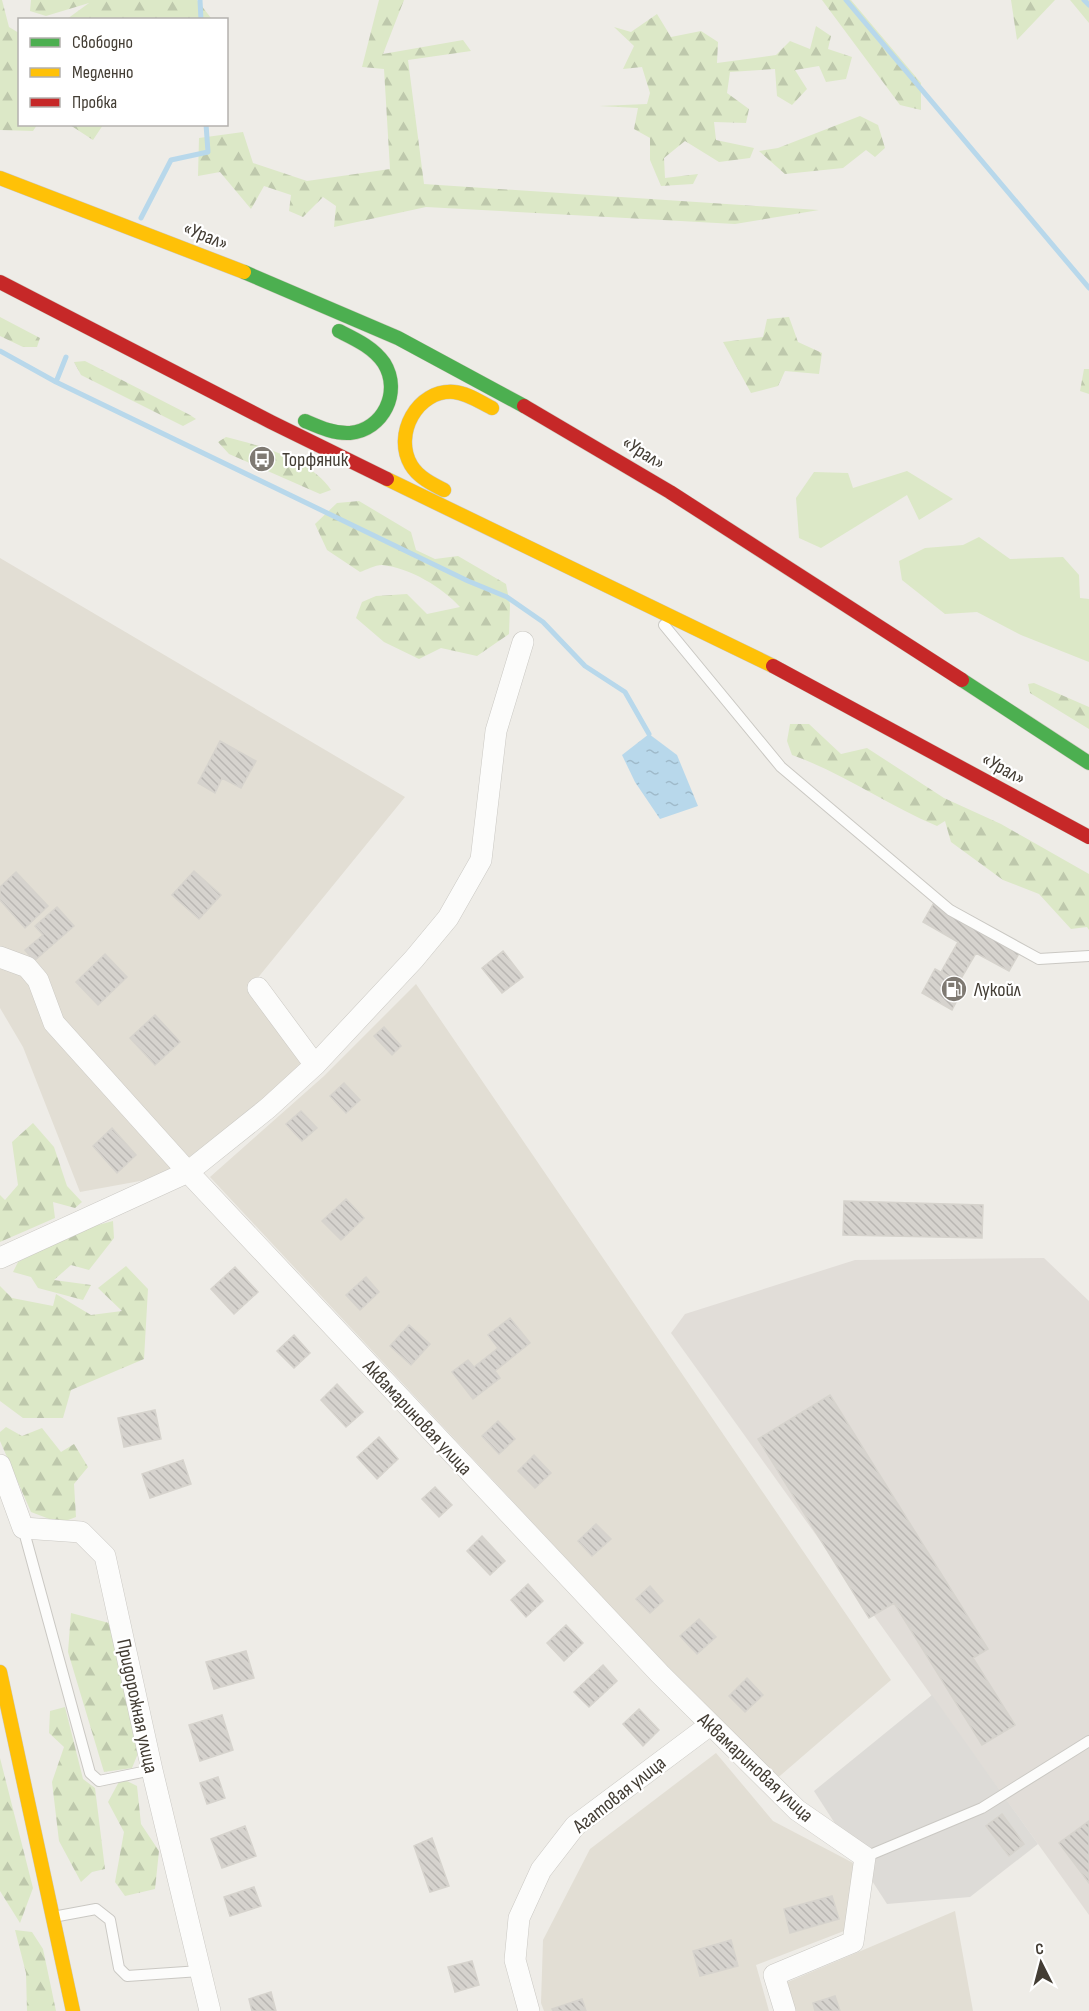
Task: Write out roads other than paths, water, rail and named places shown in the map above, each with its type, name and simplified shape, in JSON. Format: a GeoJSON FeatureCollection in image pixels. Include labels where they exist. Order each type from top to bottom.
{"type":"FeatureCollection","features":[{"type":"Feature","properties":{"kind":"main road","name":"«Урал»"},"geometry":{"type":"LineString","coordinates":[[0,178],[124,222],[235,267],[406,342],[515,399],[606,452],[776,558],[1089,763]]}},
{"type":"Feature","properties":{"kind":"main road"},"geometry":{"type":"LineString","coordinates":[[235,267],[269,298],[280,303]]}},
{"type":"Feature","properties":{"kind":"main road"},"geometry":{"type":"LineString","coordinates":[[0,282],[155,364],[560,563]]}},
{"type":"Feature","properties":{"kind":"main road"},"geometry":{"type":"LineString","coordinates":[[290,414],[326,430],[341,433],[358,432],[373,425],[385,410],[393,392],[387,369],[376,353],[353,338],[322,323]]}},
{"type":"Feature","properties":{"kind":"main road"},"geometry":{"type":"LineString","coordinates":[[155,364],[251,395]]}},
{"type":"Feature","properties":{"kind":"main road"},"geometry":{"type":"LineString","coordinates":[[506,415],[468,396],[451,392],[432,395],[417,407],[408,423],[404,436],[404,450],[411,466],[431,483],[503,522],[560,563]]}},
{"type":"Feature","properties":{"kind":"main road"},"geometry":{"type":"LineString","coordinates":[[526,423],[606,452]]}},
{"type":"Feature","properties":{"kind":"main road","name":"«Урал»"},"geometry":{"type":"LineString","coordinates":[[560,563],[644,602],[929,748],[1089,837]]}},
{"type":"Feature","properties":{"kind":"main road"},"geometry":{"type":"LineString","coordinates":[[0,1672],[73,2011]]}},
{"type":"Feature","properties":{"kind":"street"},"geometry":{"type":"LineString","coordinates":[[0,1258],[188,1172],[268,1108],[315,1065],[414,959],[441,926],[480,860],[496,731],[523,642]]}},
{"type":"Feature","properties":{"kind":"street","name":"Аквамариновая улица"},"geometry":{"type":"LineString","coordinates":[[0,957],[27,966],[38,980],[54,1023],[188,1172],[710,1725],[797,1810],[865,1857]]}},
{"type":"Feature","properties":{"kind":"street"},"geometry":{"type":"LineString","coordinates":[[258,988],[315,1065]]}},
{"type":"Feature","properties":{"kind":"street"},"geometry":{"type":"LineString","coordinates":[[0,1465],[23,1528]]}},
{"type":"Feature","properties":{"kind":"street","name":"Придорожная улица"},"geometry":{"type":"LineString","coordinates":[[23,1528],[81,1532],[105,1556],[152,1770],[210,2011]]}},
{"type":"Feature","properties":{"kind":"street","name":"Агатовая улица"},"geometry":{"type":"LineString","coordinates":[[529,2011],[515,1960],[519,1918],[541,1870],[574,1826],[710,1725]]}},
{"type":"Feature","properties":{"kind":"street"},"geometry":{"type":"LineString","coordinates":[[785,2011],[774,1975],[853,1942],[865,1857]]}},
{"type":"Feature","properties":{"kind":"lane"},"geometry":{"type":"LineString","coordinates":[[644,602],[781,767],[950,910],[1039,958],[1089,956]]}},
{"type":"Feature","properties":{"kind":"lane"},"geometry":{"type":"LineString","coordinates":[[23,1528],[90,1773],[99,1781],[152,1770]]}},
{"type":"Feature","properties":{"kind":"lane"},"geometry":{"type":"LineString","coordinates":[[865,1857],[982,1808],[1089,1741]]}},
{"type":"Feature","properties":{"kind":"lane"},"geometry":{"type":"LineString","coordinates":[[53,1917],[96,1909],[110,1920],[119,1968],[127,1976],[200,1971]]}},
{"type":"Feature","properties":{"kind":"water"},"geometry":{"type":"Polygon","coordinates":[[[649,734],[677,755],[698,806],[660,819],[635,782],[622,755],[649,734]]]}},
{"type":"Feature","properties":{"kind":"waterway"},"geometry":{"type":"LineString","coordinates":[[200,0],[201,18]]}},
{"type":"Feature","properties":{"kind":"waterway"},"geometry":{"type":"LineString","coordinates":[[846,0],[1089,288]]}},
{"type":"Feature","properties":{"kind":"waterway"},"geometry":{"type":"LineString","coordinates":[[1084,0],[1089,5]]}},
{"type":"Feature","properties":{"kind":"waterway"},"geometry":{"type":"LineString","coordinates":[[141,218],[171,160],[208,152],[206,126]]}},
{"type":"Feature","properties":{"kind":"waterway"},"geometry":{"type":"LineString","coordinates":[[0,351],[56,382],[66,357]]}},
{"type":"Feature","properties":{"kind":"waterway"},"geometry":{"type":"LineString","coordinates":[[56,382],[468,581],[507,597],[543,622],[585,666],[625,692],[649,734]]}},
{"type":"Feature","properties":{"kind":"place","name":"Торфяник"},"geometry":{"type":"Point","coordinates":[262,459]}},
{"type":"Feature","properties":{"kind":"place","name":"Лукойл"},"geometry":{"type":"Point","coordinates":[954,989]}}]}
